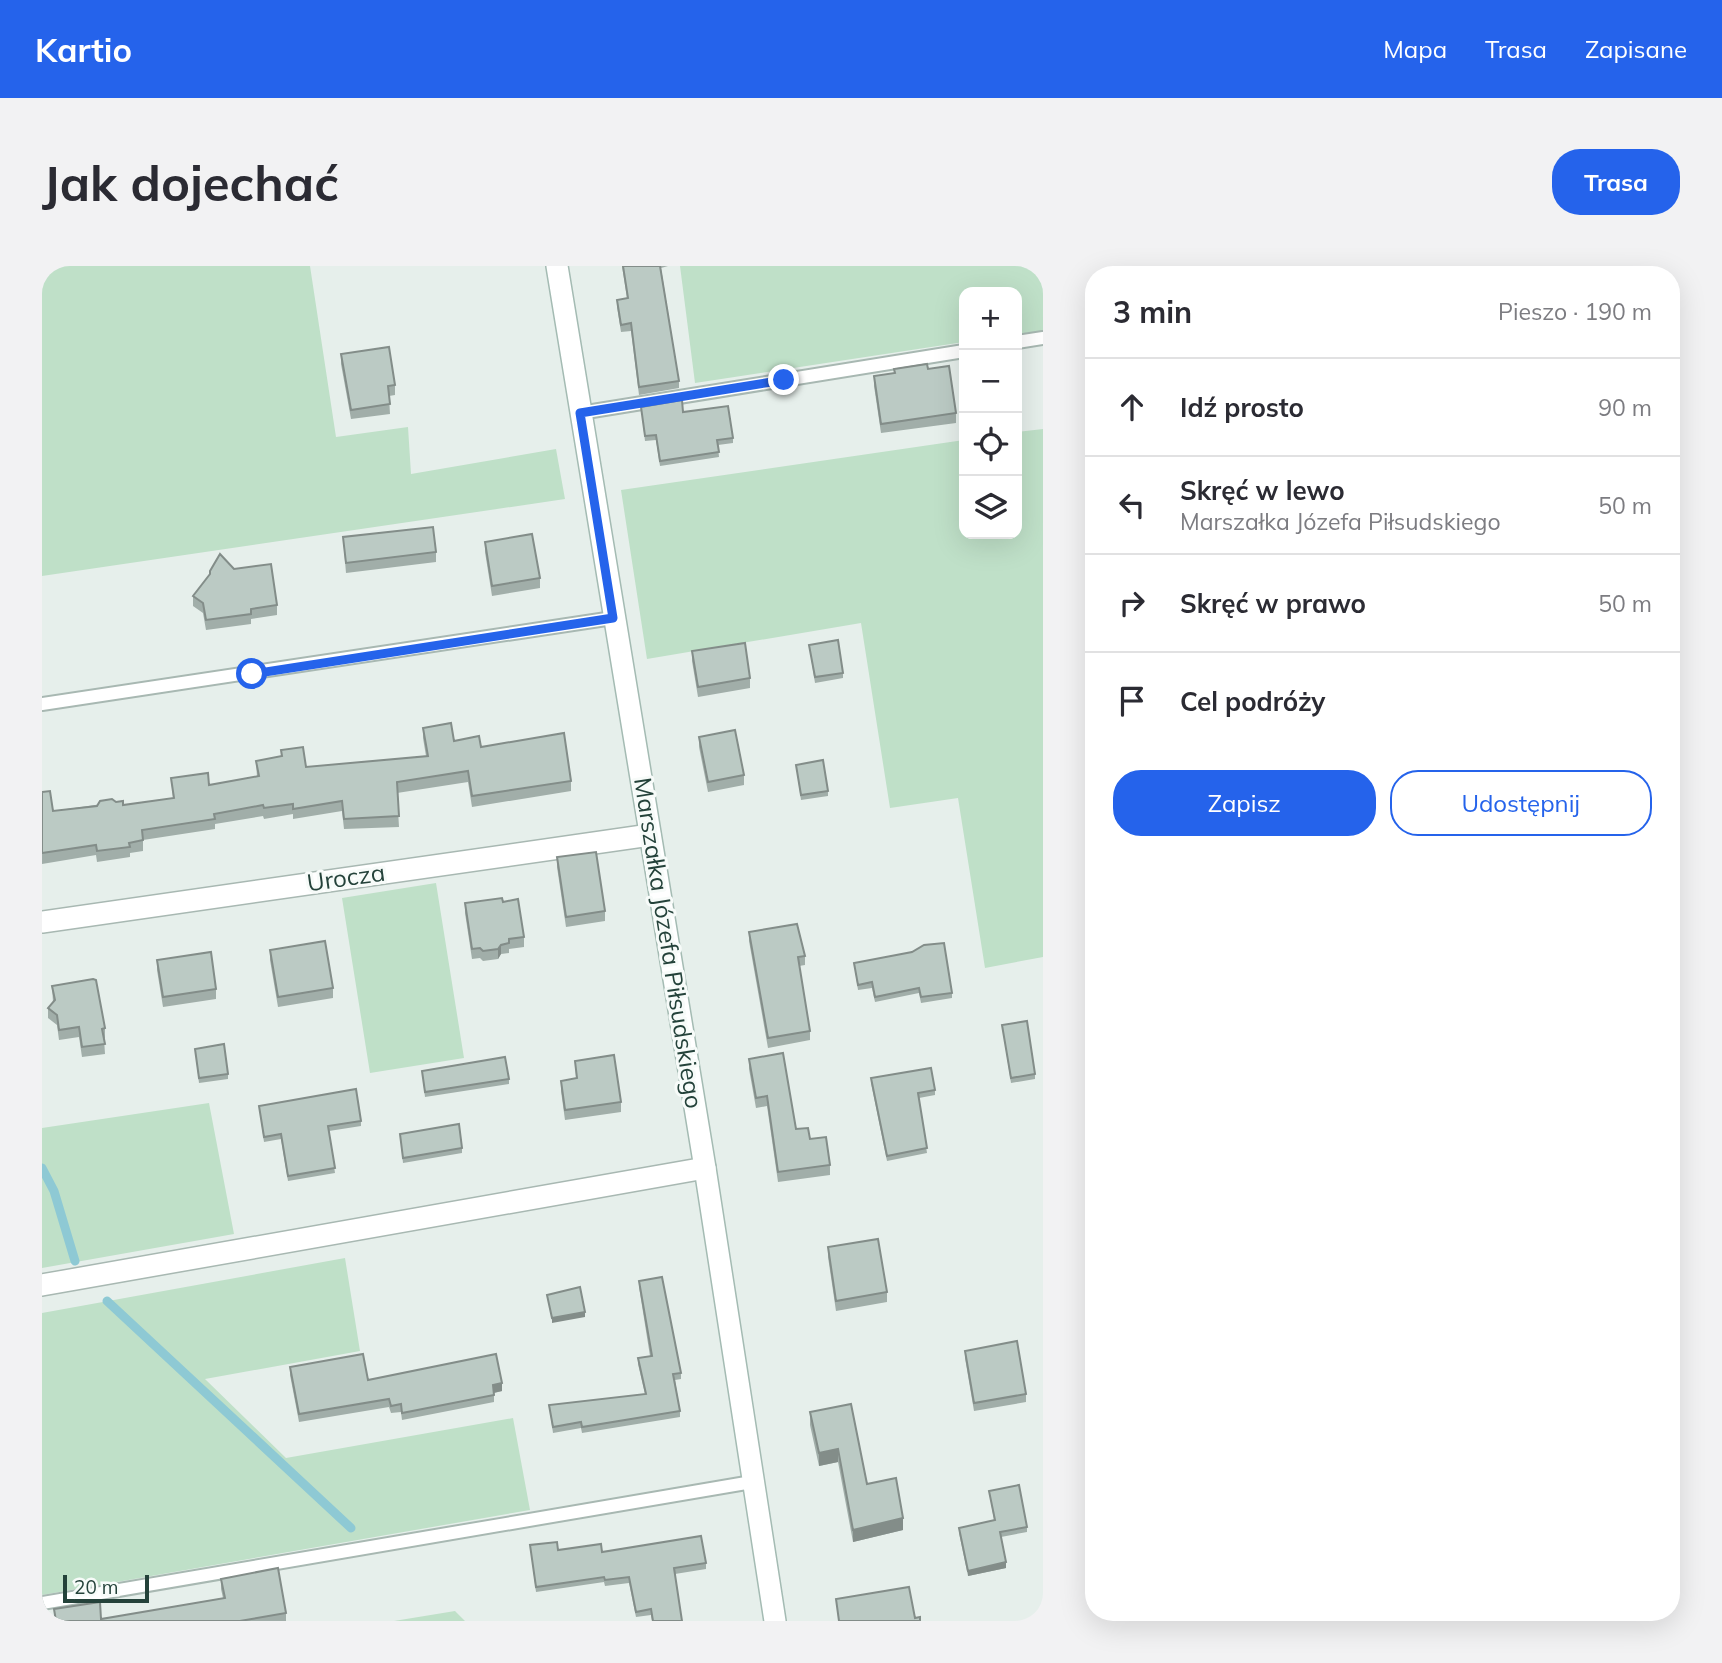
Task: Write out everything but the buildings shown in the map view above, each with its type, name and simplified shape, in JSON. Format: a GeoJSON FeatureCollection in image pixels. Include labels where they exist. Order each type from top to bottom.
{"type":"FeatureCollection","features":[{"type":"Feature","properties":{"kind":"street","name":"Marszałka Józefa Piłsudskiego"},"geometry":{"type":"LineString","coordinates":[[557,266],[705,1168],[775,1621]]}},
{"type":"Feature","properties":{"kind":"street","name":"Urocza"},"geometry":{"type":"LineString","coordinates":[[42,922],[650,835]]}},
{"type":"Feature","properties":{"kind":"street"},"geometry":{"type":"LineString","coordinates":[[42,1285],[705,1168]]}},
{"type":"Feature","properties":{"kind":"lane"},"geometry":{"type":"LineString","coordinates":[[1022,341],[1043,338]]}},
{"type":"Feature","properties":{"kind":"lane"},"geometry":{"type":"LineString","coordinates":[[580,413],[959,352]]}},
{"type":"Feature","properties":{"kind":"lane"},"geometry":{"type":"LineString","coordinates":[[42,704],[613,618]]}},
{"type":"Feature","properties":{"kind":"lane"},"geometry":{"type":"LineString","coordinates":[[42,1603],[752,1482]]}},
{"type":"Feature","properties":{"kind":"green space"},"geometry":{"type":"Polygon","coordinates":[[[42,266],[310,266],[336,437],[408,427],[411,474],[556,449],[565,499],[42,576],[42,266]]]}},
{"type":"Feature","properties":{"kind":"green space"},"geometry":{"type":"Polygon","coordinates":[[[680,266],[1043,266],[1043,331],[1022,333],[1022,287],[959,287],[959,343],[695,383],[680,266]]]}},
{"type":"Feature","properties":{"kind":"green space"},"geometry":{"type":"Polygon","coordinates":[[[1043,429],[1043,957],[985,968],[958,798],[890,808],[861,623],[647,659],[621,490],[959,441],[959,539],[1022,539],[1022,431],[1043,429]]]}},
{"type":"Feature","properties":{"kind":"green space"},"geometry":{"type":"Polygon","coordinates":[[[436,883],[464,1058],[370,1073],[342,898],[436,883]]]}},
{"type":"Feature","properties":{"kind":"green space"},"geometry":{"type":"Polygon","coordinates":[[[209,1103],[234,1234],[42,1268],[42,1128],[209,1103]]]}},
{"type":"Feature","properties":{"kind":"green space"},"geometry":{"type":"Polygon","coordinates":[[[345,1258],[360,1351],[205,1379],[286,1458],[513,1418],[530,1510],[42,1595],[42,1313],[345,1258]]]}},
{"type":"Feature","properties":{"kind":"green space"},"geometry":{"type":"Polygon","coordinates":[[[455,1611],[465,1621],[394,1621],[455,1611]]]}},
{"type":"Feature","properties":{"kind":"waterway"},"geometry":{"type":"LineString","coordinates":[[42,1168],[54,1191],[75,1261]]}},
{"type":"Feature","properties":{"kind":"waterway"},"geometry":{"type":"LineString","coordinates":[[107,1301],[351,1528]]}},
{"type":"Feature","properties":{"kind":"route"},"geometry":{"type":"LineString","coordinates":[[252,674],[613,618],[580,413],[784,380]]}}]}
